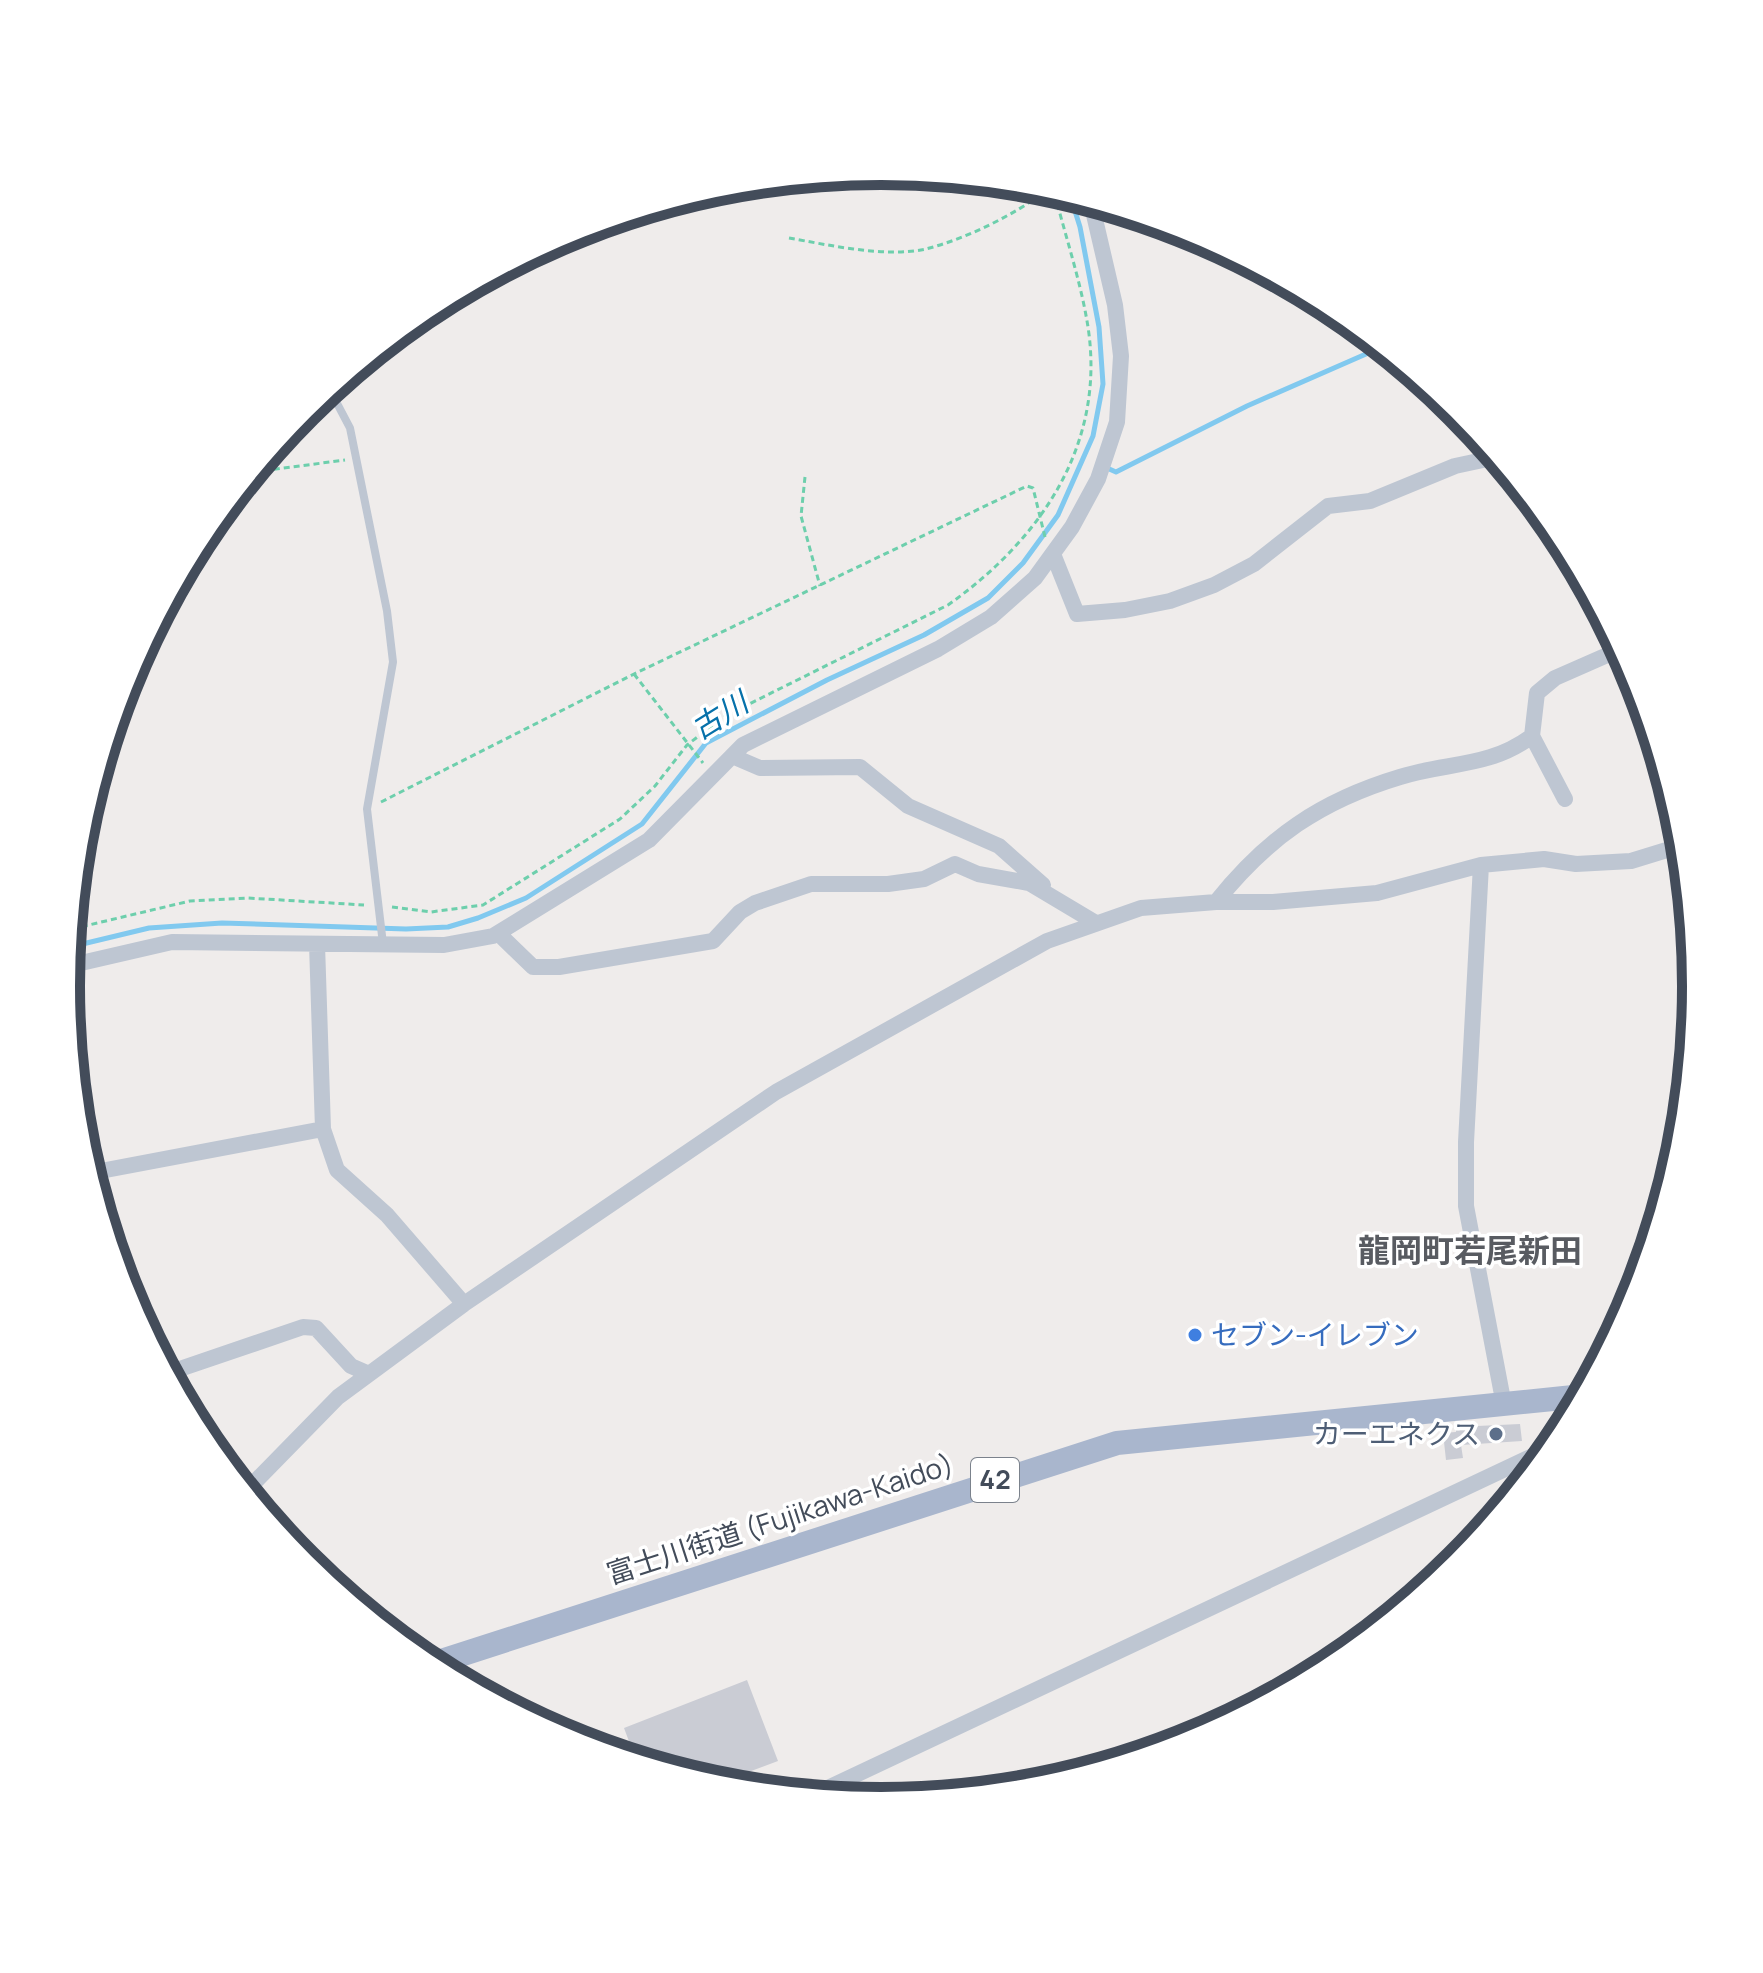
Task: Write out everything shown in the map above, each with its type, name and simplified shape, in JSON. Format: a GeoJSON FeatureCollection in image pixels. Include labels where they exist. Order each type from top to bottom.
{"type":"FeatureCollection","features":[{"type":"Feature","properties":{"kind":"main road","name":"富士川街道 (Fujikawa-Kaido)"},"geometry":{"type":"LineString","coordinates":[[446,1659],[1117,1443],[1569,1398]]}},
{"type":"Feature","properties":{"kind":"street"},"geometry":{"type":"LineString","coordinates":[[81,963],[172,942],[462,943],[509,928],[649,840],[732,756],[768,731],[971,631],[1013,601],[1072,527],[1098,479],[1117,422],[1121,356],[1115,305],[1094,213]]}},
{"type":"Feature","properties":{"kind":"street"},"geometry":{"type":"LineString","coordinates":[[1053,554],[1077,614],[1125,610],[1170,601],[1214,585],[1254,564],[1328,506],[1370,501],[1455,466],[1485,460]]}},
{"type":"Feature","properties":{"kind":"street"},"geometry":{"type":"LineString","coordinates":[[1565,799],[1532,736],[1537,693],[1555,678],[1610,654]]}},
{"type":"Feature","properties":{"kind":"street"},"geometry":{"type":"LineString","coordinates":[[1216,902],[1271,841],[1311,814],[1400,776],[1470,765],[1516,748],[1532,736]]}},
{"type":"Feature","properties":{"kind":"street"},"geometry":{"type":"LineString","coordinates":[[732,756],[760,768],[860,767],[908,806],[999,846],[1096,923]]}},
{"type":"Feature","properties":{"kind":"street"},"geometry":{"type":"LineString","coordinates":[[254,1483],[338,1397],[464,1304],[776,1092],[1047,941],[1141,908],[1377,893],[1481,865],[1544,859],[1576,864],[1631,861],[1671,849]]}},
{"type":"Feature","properties":{"kind":"street"},"geometry":{"type":"LineString","coordinates":[[503,938],[533,967],[559,967],[713,941],[747,907],[811,884],[888,884],[924,879],[955,864],[978,874],[1029,883],[1062,899]]}},
{"type":"Feature","properties":{"kind":"street"},"geometry":{"type":"LineString","coordinates":[[1481,865],[1466,1142],[1466,1206],[1504,1405]]}},
{"type":"Feature","properties":{"kind":"street"},"geometry":{"type":"LineString","coordinates":[[317,944],[323,1129],[337,1170],[387,1215],[464,1304]]}},
{"type":"Feature","properties":{"kind":"street"},"geometry":{"type":"LineString","coordinates":[[102,1171],[323,1129]]}},
{"type":"Feature","properties":{"kind":"street"},"geometry":{"type":"LineString","coordinates":[[178,1370],[303,1327],[316,1328],[351,1366],[367,1373]]}},
{"type":"Feature","properties":{"kind":"street"},"geometry":{"type":"LineString","coordinates":[[832,1786],[1529,1458]]}},
{"type":"Feature","properties":{"kind":"lane"},"geometry":{"type":"LineString","coordinates":[[336,401],[350,428],[357,459],[387,611],[393,662],[367,809],[383,942]]}},
{"type":"Feature","properties":{"kind":"path"},"geometry":{"type":"LineString","coordinates":[[789,238],[854,248],[924,249],[1020,210],[1036,200]]}},
{"type":"Feature","properties":{"kind":"path"},"geometry":{"type":"LineString","coordinates":[[83,926],[190,901],[248,898],[431,912],[483,905],[620,819],[655,786],[687,745],[725,716],[948,605],[980,582],[1039,521],[1071,460],[1081,434],[1089,396],[1088,325],[1055,204]]}},
{"type":"Feature","properties":{"kind":"path"},"geometry":{"type":"LineString","coordinates":[[269,470],[357,459]]}},
{"type":"Feature","properties":{"kind":"path"},"geometry":{"type":"LineString","coordinates":[[805,477],[801,516],[820,586]]}},
{"type":"Feature","properties":{"kind":"path"},"geometry":{"type":"LineString","coordinates":[[367,809],[634,674],[1027,486],[1033,488],[1041,529]]}},
{"type":"Feature","properties":{"kind":"path"},"geometry":{"type":"LineString","coordinates":[[634,674],[706,766]]}},
{"type":"Feature","properties":{"kind":"building"},"geometry":{"type":"Polygon","coordinates":[[[1520,1424],[1522,1441],[1461,1445],[1463,1458],[1446,1460],[1443,1433],[1456,1432],[1456,1427],[1520,1424]]]}},
{"type":"Feature","properties":{"kind":"building"},"geometry":{"type":"Polygon","coordinates":[[[747,1680],[778,1761],[740,1775],[725,1773],[631,1747],[624,1728],[747,1680]]]}},
{"type":"Feature","properties":{"kind":"waterway","name":"古川"},"geometry":{"type":"LineString","coordinates":[[82,944],[149,928],[222,923],[406,929],[448,927],[478,918],[526,898],[642,824],[706,743],[827,680],[924,635],[988,598],[1023,563],[1058,515],[1093,436],[1103,384],[1099,327],[1074,209]]}},
{"type":"Feature","properties":{"kind":"waterway"},"geometry":{"type":"LineString","coordinates":[[1107,468],[1116,472],[1247,406],[1370,352]]}},
{"type":"Feature","properties":{"kind":"place","name":"セブン-イレブン"},"geometry":{"type":"Point","coordinates":[1195,1335]}},
{"type":"Feature","properties":{"kind":"place","name":"カーエネクス"},"geometry":{"type":"Point","coordinates":[1496,1434]}},
{"type":"Feature","properties":{"kind":"district","name":"龍岡町若尾新田"},"geometry":{"type":"Point","coordinates":[1470,1251]}}]}
